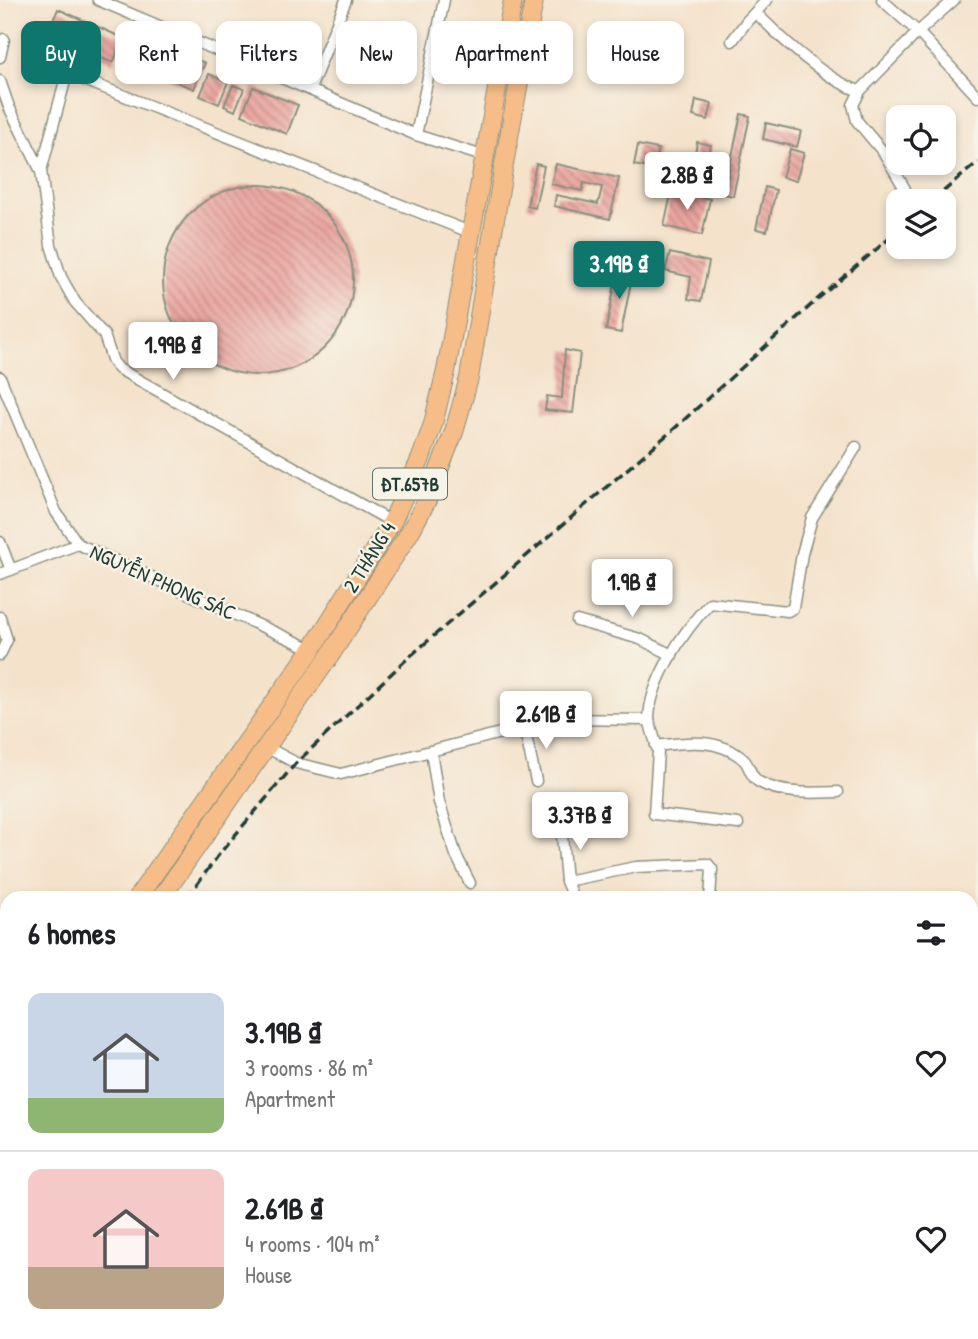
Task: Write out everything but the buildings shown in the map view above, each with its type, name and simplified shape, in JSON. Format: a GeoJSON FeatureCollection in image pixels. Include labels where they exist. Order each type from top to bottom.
{"type":"FeatureCollection","features":[{"type":"Feature","properties":{"kind":"main road","name":"2 THÁNG 4"},"geometry":{"type":"LineString","coordinates":[[141,891],[312,649],[391,522],[425,447],[446,371],[513,0]]}},
{"type":"Feature","properties":{"kind":"main road","name":"2 THÁNG 4"},"geometry":{"type":"LineString","coordinates":[[166,891],[330,657],[410,532],[427,500],[454,432],[469,378],[534,0]]}},
{"type":"Feature","properties":{"kind":"main road"},"geometry":{"type":"LineString","coordinates":[[446,371],[469,378]]}},
{"type":"Feature","properties":{"kind":"main road"},"geometry":{"type":"LineString","coordinates":[[391,522],[410,532]]}},
{"type":"Feature","properties":{"kind":"main road"},"geometry":{"type":"LineString","coordinates":[[312,649],[330,657]]}},
{"type":"Feature","properties":{"kind":"street"},"geometry":{"type":"LineString","coordinates":[[98,0],[416,135],[486,158]]}},
{"type":"Feature","properties":{"kind":"street"},"geometry":{"type":"LineString","coordinates":[[310,89],[346,0]]}},
{"type":"Feature","properties":{"kind":"street"},"geometry":{"type":"LineString","coordinates":[[416,135],[444,0]]}},
{"type":"Feature","properties":{"kind":"street"},"geometry":{"type":"LineString","coordinates":[[732,41],[747,20],[767,0]]}},
{"type":"Feature","properties":{"kind":"street"},"geometry":{"type":"LineString","coordinates":[[882,0],[918,32],[978,97]]}},
{"type":"Feature","properties":{"kind":"street"},"geometry":{"type":"LineString","coordinates":[[905,189],[884,153],[857,121],[853,105],[860,90],[954,0]]}},
{"type":"Feature","properties":{"kind":"street"},"geometry":{"type":"LineString","coordinates":[[755,13],[785,41],[835,79],[860,90]]}},
{"type":"Feature","properties":{"kind":"street"},"geometry":{"type":"LineString","coordinates":[[0,57],[4,39]]}},
{"type":"Feature","properties":{"kind":"street"},"geometry":{"type":"LineString","coordinates":[[41,171],[65,81],[74,76],[472,233]]}},
{"type":"Feature","properties":{"kind":"street"},"geometry":{"type":"LineString","coordinates":[[0,81],[9,107],[41,171],[48,231],[55,261],[75,302],[104,335],[113,362],[119,369],[391,522]]}},
{"type":"Feature","properties":{"kind":"street","name":"NGUYỄN PHONG SÁC"},"geometry":{"type":"LineString","coordinates":[[0,377],[6,407],[56,512],[69,535],[78,544],[312,649]]}},
{"type":"Feature","properties":{"kind":"street"},"geometry":{"type":"LineString","coordinates":[[738,824],[654,814],[658,762],[649,720],[651,699],[672,655],[699,614],[710,603],[788,611],[793,608],[802,554],[812,518],[856,447]]}},
{"type":"Feature","properties":{"kind":"street"},"geometry":{"type":"LineString","coordinates":[[0,542],[6,572],[78,544]]}},
{"type":"Feature","properties":{"kind":"street"},"geometry":{"type":"LineString","coordinates":[[0,617],[8,640],[2,651]]}},
{"type":"Feature","properties":{"kind":"street"},"geometry":{"type":"LineString","coordinates":[[577,621],[640,639],[672,655]]}},
{"type":"Feature","properties":{"kind":"street"},"geometry":{"type":"LineString","coordinates":[[266,747],[296,763],[341,774],[555,719],[649,720]]}},
{"type":"Feature","properties":{"kind":"street"},"geometry":{"type":"LineString","coordinates":[[524,727],[536,781]]}},
{"type":"Feature","properties":{"kind":"street"},"geometry":{"type":"LineString","coordinates":[[656,746],[694,741],[719,745],[745,761],[755,780],[777,790],[838,792]]}},
{"type":"Feature","properties":{"kind":"street"},"geometry":{"type":"LineString","coordinates":[[431,751],[439,802],[456,855],[470,883]]}},
{"type":"Feature","properties":{"kind":"street"},"geometry":{"type":"LineString","coordinates":[[560,813],[566,881],[570,891]]}},
{"type":"Feature","properties":{"kind":"street"},"geometry":{"type":"LineString","coordinates":[[566,881],[636,867],[708,864],[712,869],[710,891]]}},
{"type":"Feature","properties":{"kind":"railway"},"geometry":{"type":"LineString","coordinates":[[946,189],[978,162]]}},
{"type":"Feature","properties":{"kind":"railway"},"geometry":{"type":"LineString","coordinates":[[192,891],[220,853],[296,763],[408,658],[675,428],[886,241]]}}]}
